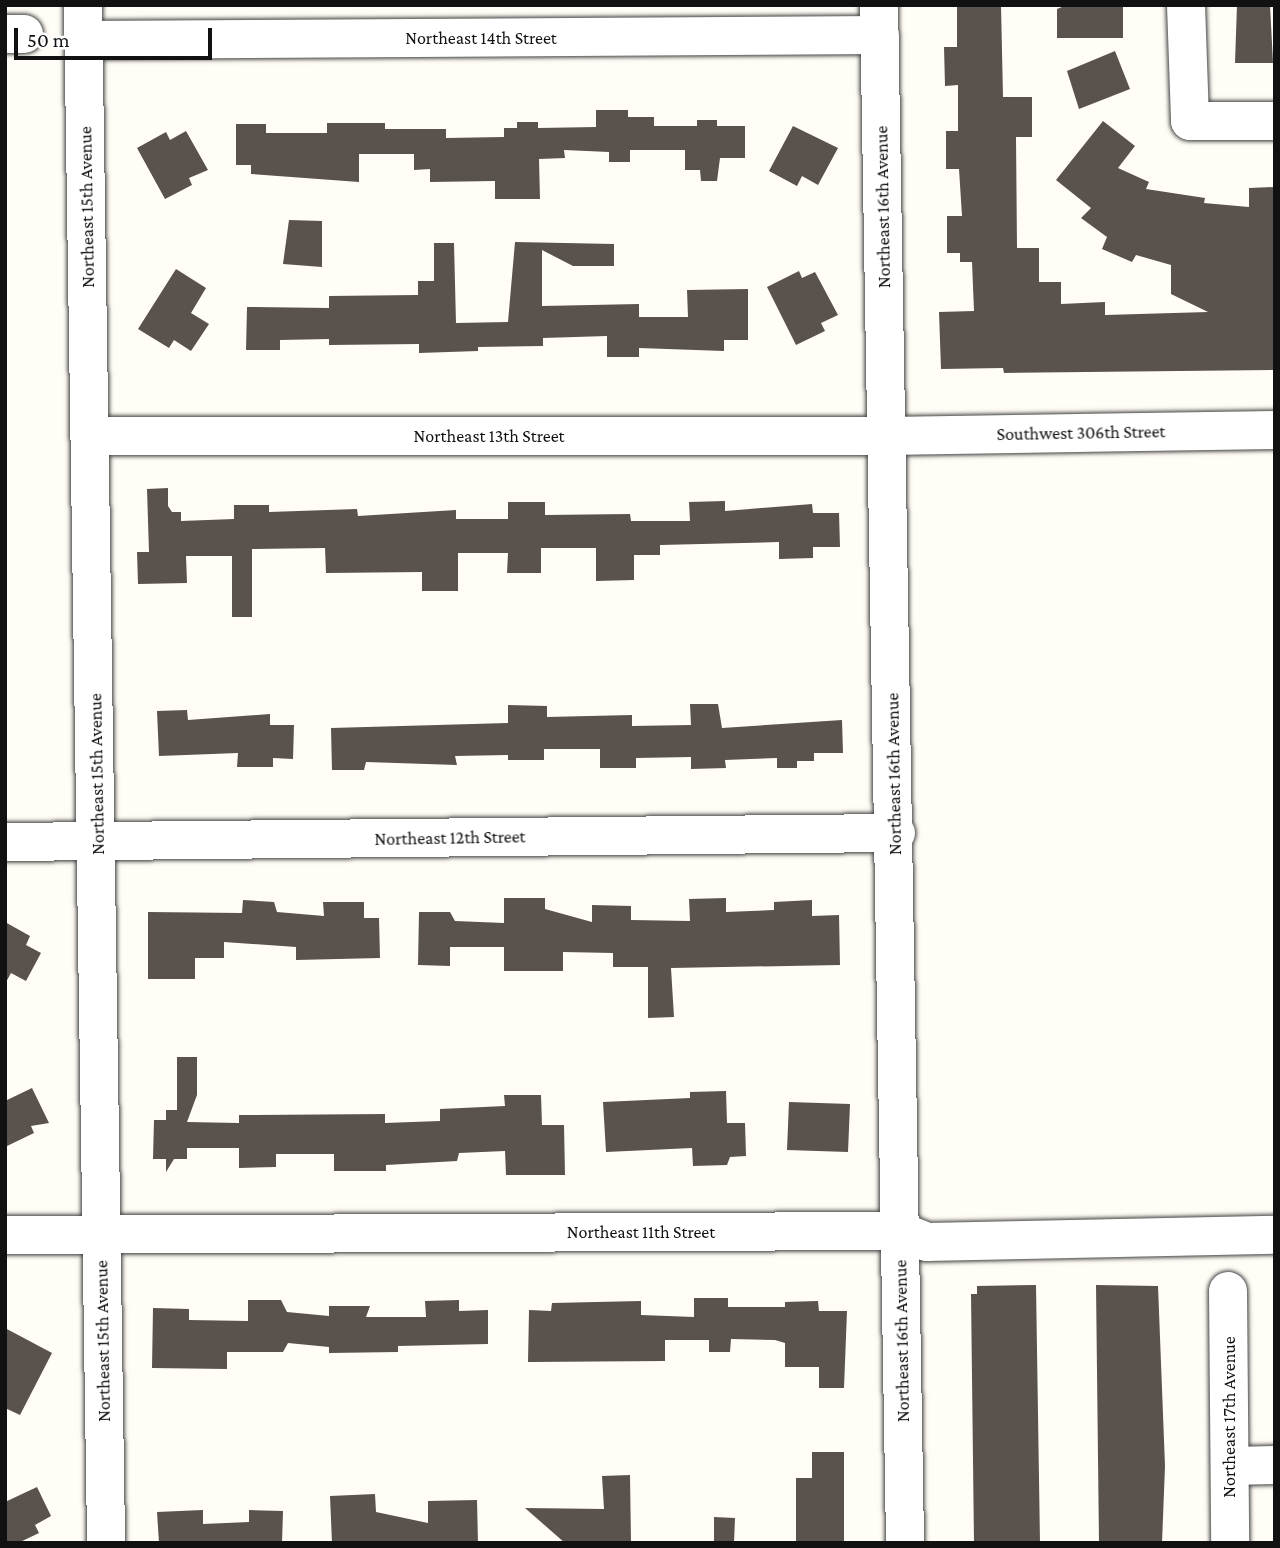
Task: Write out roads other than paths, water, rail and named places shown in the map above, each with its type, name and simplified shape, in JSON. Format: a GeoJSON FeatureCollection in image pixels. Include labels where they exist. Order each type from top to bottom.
{"type":"FeatureCollection","features":[{"type":"Feature","properties":{"kind":"street"},"geometry":{"type":"LineString","coordinates":[[1186,5],[1190,121],[1275,121]]}},
{"type":"Feature","properties":{"kind":"street","name":"Northeast 14th Street"},"geometry":{"type":"LineString","coordinates":[[83,23],[880,20]]}},
{"type":"Feature","properties":{"kind":"street","name":"Northeast 16th Avenue"},"geometry":{"type":"LineString","coordinates":[[880,20],[896,833],[905,1543]]}},
{"type":"Feature","properties":{"kind":"street","name":"Northeast 15th Avenue"},"geometry":{"type":"LineString","coordinates":[[83,23],[99,842],[106,1543]]}},
{"type":"Feature","properties":{"kind":"street","name":"Southwest 306th Street"},"geometry":{"type":"LineString","coordinates":[[887,436],[1275,430]]}},
{"type":"Feature","properties":{"kind":"street","name":"Northeast 13th Street"},"geometry":{"type":"LineString","coordinates":[[92,436],[887,436]]}},
{"type":"Feature","properties":{"kind":"street","name":"Northeast 12th Street"},"geometry":{"type":"LineString","coordinates":[[5,842],[896,833]]}},
{"type":"Feature","properties":{"kind":"street","name":"Northeast 11th Street"},"geometry":{"type":"LineString","coordinates":[[5,1235],[900,1231],[928,1242],[1275,1235]]}},
{"type":"Feature","properties":{"kind":"street","name":"Northeast 17th Avenue"},"geometry":{"type":"LineString","coordinates":[[1228,1291],[1230,1543]]}},
{"type":"Feature","properties":{"kind":"street"},"geometry":{"type":"LineString","coordinates":[[1230,1465],[1275,1465]]}}]}
